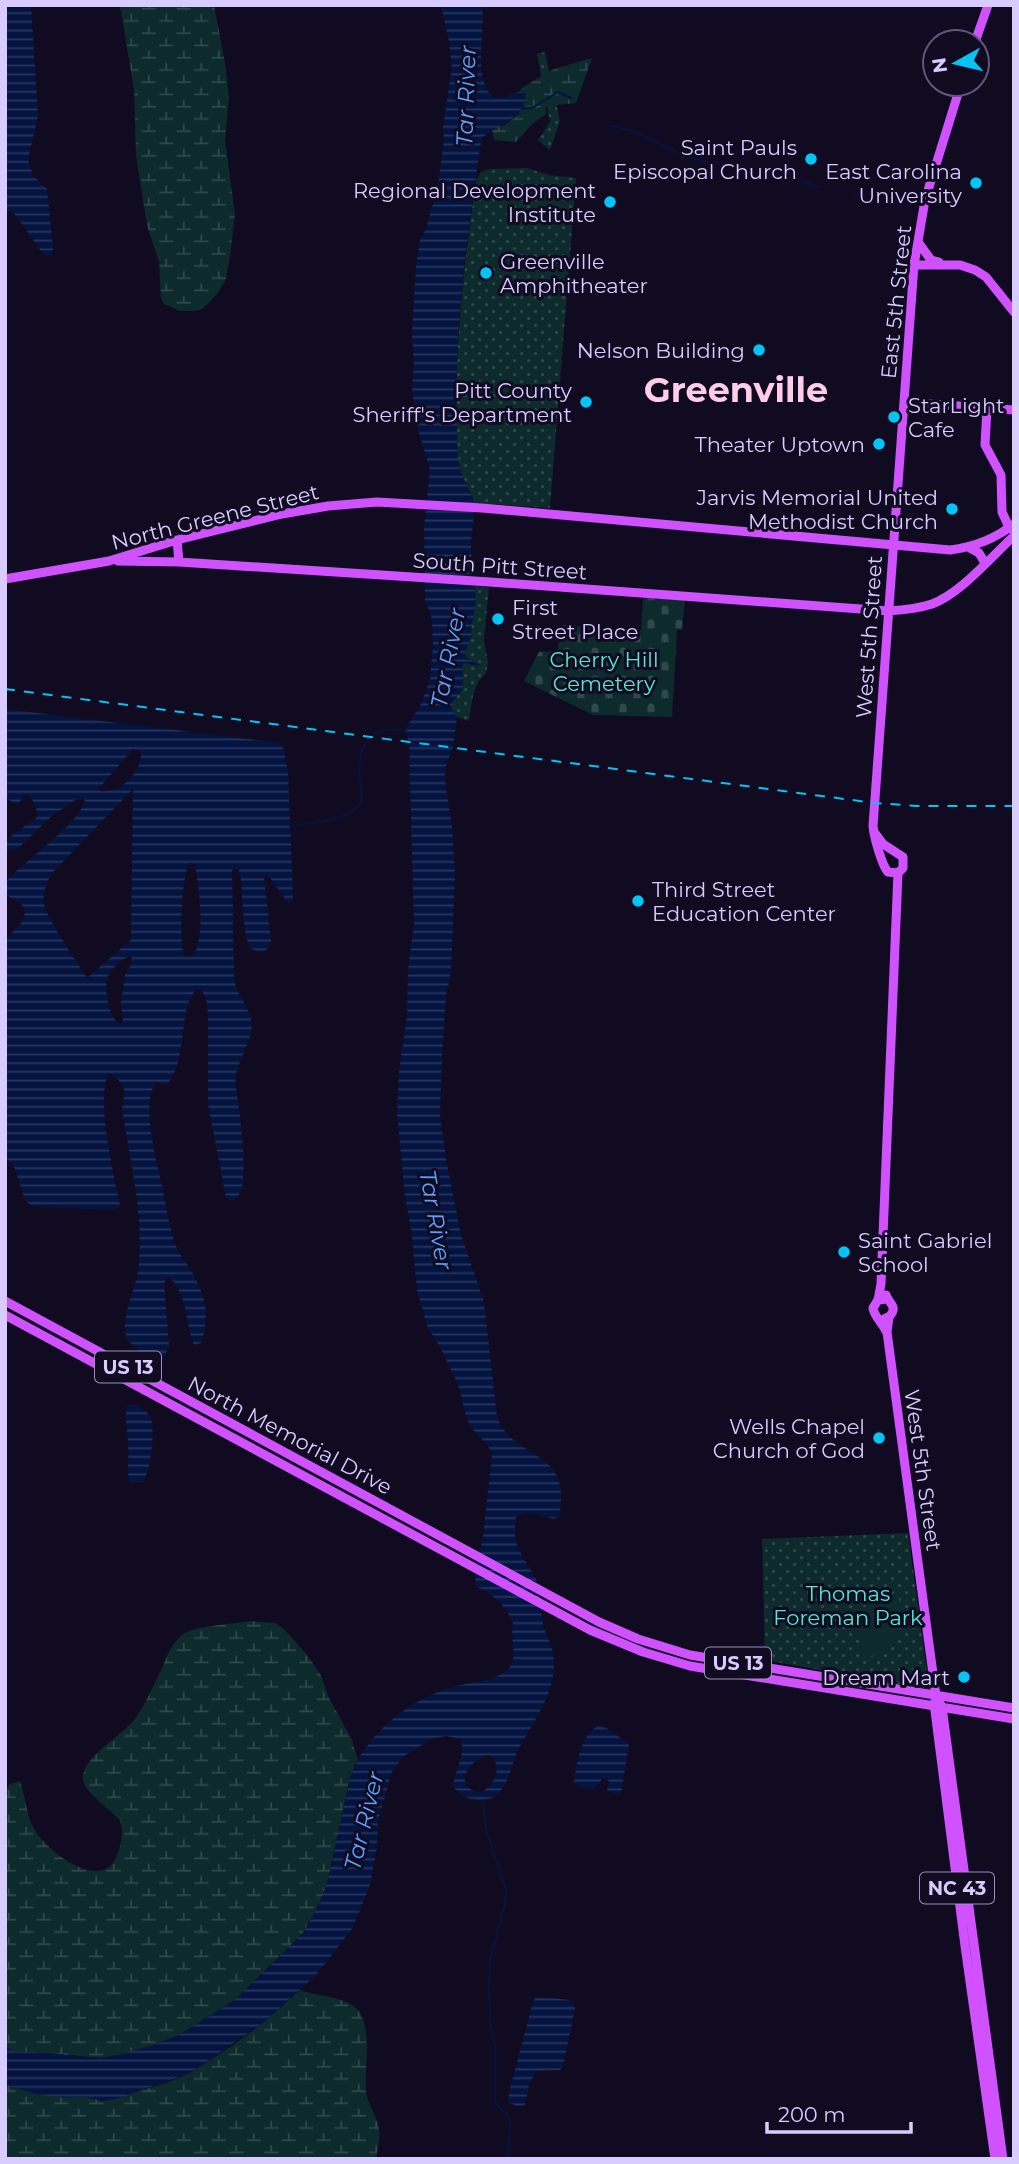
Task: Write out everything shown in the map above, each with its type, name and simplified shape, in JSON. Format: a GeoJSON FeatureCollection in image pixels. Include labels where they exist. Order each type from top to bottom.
{"type":"FeatureCollection","features":[{"type":"Feature","properties":{"kind":"main road"},"geometry":{"type":"LineString","coordinates":[[980,28],[988,5]]}},
{"type":"Feature","properties":{"kind":"main road","name":"East 5th Street"},"geometry":{"type":"LineString","coordinates":[[904,402],[914,265],[925,200],[957,98]]}},
{"type":"Feature","properties":{"kind":"main road"},"geometry":{"type":"LineString","coordinates":[[918,242],[930,260],[944,264]]}},
{"type":"Feature","properties":{"kind":"main road"},"geometry":{"type":"LineString","coordinates":[[914,265],[960,265],[975,270],[986,277],[1014,312]]}},
{"type":"Feature","properties":{"kind":"main road"},"geometry":{"type":"LineString","coordinates":[[904,402],[1014,410]]}},
{"type":"Feature","properties":{"kind":"main road","name":"West 5th Street"},"geometry":{"type":"LineString","coordinates":[[883,859],[873,832],[904,402]]}},
{"type":"Feature","properties":{"kind":"main road"},"geometry":{"type":"LineString","coordinates":[[970,548],[1013,530],[1002,512],[1001,475],[985,446],[987,408]]}},
{"type":"Feature","properties":{"kind":"main road","name":"North Greene Street"},"geometry":{"type":"LineString","coordinates":[[5,579],[109,561],[282,513],[377,502],[482,508],[950,550],[970,548]]}},
{"type":"Feature","properties":{"kind":"main road","name":"South Pitt Street"},"geometry":{"type":"LineString","coordinates":[[109,561],[179,562],[888,611],[911,610],[940,600],[962,585],[985,563],[1013,530]]}},
{"type":"Feature","properties":{"kind":"main road"},"geometry":{"type":"LineString","coordinates":[[177,540],[179,562]]}},
{"type":"Feature","properties":{"kind":"main road"},"geometry":{"type":"LineString","coordinates":[[970,548],[979,552],[985,563]]}},
{"type":"Feature","properties":{"kind":"main road"},"geometry":{"type":"LineString","coordinates":[[873,832],[883,844],[901,855],[903,868],[895,873]]}},
{"type":"Feature","properties":{"kind":"main road"},"geometry":{"type":"LineString","coordinates":[[895,852],[887,853],[883,859],[883,866],[895,873]]}},
{"type":"Feature","properties":{"kind":"main road"},"geometry":{"type":"LineString","coordinates":[[882,1299],[895,873]]}},
{"type":"Feature","properties":{"kind":"main road"},"geometry":{"type":"LineString","coordinates":[[882,1299],[893,1307],[893,1312],[885,1317],[873,1310],[874,1305],[882,1299]]}},
{"type":"Feature","properties":{"kind":"main road","name":"North Memorial Drive"},"geometry":{"type":"LineString","coordinates":[[5,1301],[599,1622],[629,1635],[690,1655],[937,1703]]}},
{"type":"Feature","properties":{"kind":"main road","name":"North Memorial Drive"},"geometry":{"type":"LineString","coordinates":[[5,1315],[550,1609],[642,1652],[676,1663],[937,1703]]}},
{"type":"Feature","properties":{"kind":"main road","name":"West 5th Street"},"geometry":{"type":"LineString","coordinates":[[885,1317],[1003,2159]]}},
{"type":"Feature","properties":{"kind":"main road","name":"West 5th Street"},"geometry":{"type":"LineString","coordinates":[[937,1703],[964,1938],[995,2159]]}},
{"type":"Feature","properties":{"kind":"main road","name":"US 13"},"geometry":{"type":"LineString","coordinates":[[937,1703],[1014,1708]]}},
{"type":"Feature","properties":{"kind":"main road","name":"US 13"},"geometry":{"type":"LineString","coordinates":[[937,1703],[1014,1719]]}},
{"type":"Feature","properties":{"kind":"main road"},"geometry":{"type":"LineString","coordinates":[[964,1938],[969,1940],[977,1990],[982,2004]]}},
{"type":"Feature","properties":{"kind":"main road"},"geometry":{"type":"LineString","coordinates":[[973,1997],[989,2062]]}},
{"type":"Feature","properties":{"kind":"green space"},"geometry":{"type":"Polygon","coordinates":[[[120,5],[214,5],[229,98],[225,140],[235,214],[226,279],[205,307],[196,311],[180,311],[164,304],[161,298],[159,262],[147,225],[136,155],[134,90],[120,5]]]}},
{"type":"Feature","properties":{"kind":"green space"},"geometry":{"type":"Polygon","coordinates":[[[545,52],[560,121],[550,150],[538,140],[550,122],[537,54],[545,52]]]}},
{"type":"Feature","properties":{"kind":"green space"},"geometry":{"type":"Polygon","coordinates":[[[592,58],[576,103],[546,106],[546,114],[532,124],[516,142],[494,140],[492,129],[505,125],[517,116],[526,94],[520,89],[554,69],[592,58]]]}},
{"type":"Feature","properties":{"kind":"green space"},"geometry":{"type":"Polygon","coordinates":[[[527,168],[549,175],[576,178],[550,508],[475,503],[461,473],[458,458],[456,388],[460,319],[476,181],[480,173],[488,169],[527,168]]]}},
{"type":"Feature","properties":{"kind":"green space"},"geometry":{"type":"Polygon","coordinates":[[[474,586],[489,587],[484,640],[488,663],[486,674],[475,689],[469,721],[457,717],[451,709],[453,701],[463,689],[462,665],[470,660],[465,654],[476,599],[474,586]]]}},
{"type":"Feature","properties":{"kind":"green space","name":"Cherry Hill Cemetery"},"geometry":{"type":"Polygon","coordinates":[[[643,598],[685,600],[682,630],[677,630],[672,717],[593,715],[524,681],[539,652],[558,651],[559,625],[641,630],[643,598]]]}},
{"type":"Feature","properties":{"kind":"green space","name":"Thomas Foreman Park"},"geometry":{"type":"Polygon","coordinates":[[[908,1533],[928,1679],[926,1686],[921,1688],[765,1660],[762,1539],[908,1533]]]}},
{"type":"Feature","properties":{"kind":"green space"},"geometry":{"type":"Polygon","coordinates":[[[899,1599],[901,1620],[896,1636],[884,1648],[866,1659],[851,1618],[856,1609],[899,1599]]]}},
{"type":"Feature","properties":{"kind":"green space"},"geometry":{"type":"Polygon","coordinates":[[[249,1621],[275,1623],[284,1629],[307,1655],[321,1675],[328,1696],[352,1740],[358,1761],[350,1778],[328,1880],[303,1933],[235,2000],[179,2035],[151,2046],[101,2058],[15,2052],[5,2047],[5,1791],[10,1784],[20,1781],[28,1814],[43,1841],[79,1867],[91,1871],[103,1870],[113,1863],[119,1850],[122,1827],[119,1819],[85,1785],[84,1772],[88,1763],[134,1720],[172,1647],[181,1636],[203,1627],[249,1621]]]}},
{"type":"Feature","properties":{"kind":"green space"},"geometry":{"type":"Polygon","coordinates":[[[300,1990],[346,2002],[357,2009],[362,2018],[367,2038],[367,2094],[379,2130],[376,2159],[5,2159],[5,2085],[41,2095],[83,2096],[103,2101],[163,2084],[190,2073],[232,2046],[300,1990]]]}},
{"type":"Feature","properties":{"kind":"water"},"geometry":{"type":"Polygon","coordinates":[[[5,5],[31,5],[38,116],[28,160],[33,176],[47,189],[53,248],[51,256],[44,255],[14,213],[5,211],[5,5]]]}},
{"type":"Feature","properties":{"kind":"water","name":"Tar River"},"geometry":{"type":"Polygon","coordinates":[[[441,5],[482,5],[481,65],[486,87],[492,97],[503,98],[521,91],[526,94],[516,116],[482,138],[461,300],[456,395],[458,458],[461,473],[475,503],[471,542],[476,599],[465,654],[467,659],[481,665],[462,665],[463,689],[451,708],[457,717],[453,747],[445,768],[455,874],[440,1115],[461,1235],[484,1302],[497,1417],[515,1442],[550,1466],[557,1477],[561,1493],[559,1516],[553,1519],[525,1513],[516,1517],[515,1527],[517,1544],[538,1584],[543,1624],[553,1654],[552,1679],[544,1703],[519,1748],[507,1780],[500,1791],[490,1799],[466,1797],[453,1786],[461,1757],[461,1739],[446,1736],[431,1739],[404,1756],[392,1771],[378,1821],[377,1847],[370,1885],[352,1929],[316,1975],[263,2023],[190,2073],[116,2099],[103,2101],[83,2096],[67,2098],[41,2095],[5,2085],[5,2047],[15,2052],[101,2058],[119,2055],[179,2035],[235,2000],[303,1933],[319,1904],[328,1880],[350,1778],[365,1749],[388,1723],[416,1703],[446,1689],[496,1677],[508,1669],[513,1660],[512,1620],[496,1599],[476,1586],[475,1572],[483,1537],[492,1454],[488,1445],[467,1420],[458,1384],[428,1328],[417,1290],[397,1113],[414,924],[409,743],[405,730],[421,704],[430,680],[433,646],[432,619],[425,599],[424,527],[430,470],[416,422],[412,387],[412,335],[420,240],[426,229],[438,186],[444,139],[443,127],[452,67],[441,5]],[[487,1755],[478,1760],[467,1770],[465,1781],[469,1789],[482,1792],[494,1780],[497,1771],[492,1756],[487,1755]]]}},
{"type":"Feature","properties":{"kind":"water"},"geometry":{"type":"Polygon","coordinates":[[[5,709],[280,743],[284,750],[288,773],[293,895],[292,901],[288,903],[268,875],[264,877],[271,942],[261,953],[250,948],[245,928],[239,870],[234,868],[232,871],[234,980],[250,1014],[252,1027],[236,1079],[243,1175],[235,1200],[229,1201],[226,1197],[208,1104],[208,1015],[206,998],[201,990],[197,989],[187,1008],[181,1049],[173,1075],[166,1085],[156,1082],[151,1092],[151,1133],[171,1230],[178,1250],[199,1286],[206,1312],[201,1343],[194,1345],[179,1290],[167,1276],[164,1284],[169,1345],[164,1359],[153,1360],[145,1356],[133,1346],[126,1335],[127,1312],[138,1272],[140,1230],[122,1108],[124,1092],[120,1081],[111,1074],[108,1075],[104,1102],[107,1138],[120,1205],[118,1208],[108,1210],[32,1206],[25,1200],[15,1169],[5,1156],[5,940],[22,922],[25,912],[22,905],[5,894],[5,883],[72,822],[85,801],[83,798],[75,800],[53,815],[17,849],[6,851],[5,845],[13,834],[36,819],[38,814],[28,794],[24,795],[18,805],[5,798],[5,709]],[[133,749],[100,787],[100,791],[108,791],[129,780],[138,767],[141,752],[133,749]],[[133,789],[53,872],[46,887],[44,904],[57,931],[87,978],[131,940],[133,789]],[[189,863],[181,925],[185,957],[194,956],[201,922],[195,864],[189,863]],[[130,956],[111,971],[106,986],[110,1010],[121,1026],[125,975],[132,958],[130,956]]]}},
{"type":"Feature","properties":{"kind":"water"},"geometry":{"type":"Polygon","coordinates":[[[133,1405],[148,1414],[152,1425],[150,1461],[143,1482],[129,1482],[126,1415],[127,1406],[133,1405]]]}},
{"type":"Feature","properties":{"kind":"water"},"geometry":{"type":"Polygon","coordinates":[[[599,1725],[629,1744],[621,1794],[607,1790],[609,1781],[606,1778],[595,1788],[583,1788],[574,1782],[584,1743],[599,1725]]]}},
{"type":"Feature","properties":{"kind":"water"},"geometry":{"type":"Polygon","coordinates":[[[535,1998],[569,2000],[575,2008],[563,2067],[560,2070],[536,2071],[529,2084],[525,2105],[519,2107],[510,2103],[508,2098],[532,2006],[535,1998]]]}},
{"type":"Feature","properties":{"kind":"waterway"},"geometry":{"type":"LineString","coordinates":[[522,109],[534,107],[558,92],[571,98]]}},
{"type":"Feature","properties":{"kind":"waterway"},"geometry":{"type":"LineString","coordinates":[[611,125],[638,133],[685,156],[706,162],[735,164]]}},
{"type":"Feature","properties":{"kind":"waterway"},"geometry":{"type":"LineString","coordinates":[[767,169],[818,187]]}},
{"type":"Feature","properties":{"kind":"waterway"},"geometry":{"type":"LineString","coordinates":[[853,195],[903,208]]}},
{"type":"Feature","properties":{"kind":"waterway"},"geometry":{"type":"LineString","coordinates":[[290,826],[327,820],[352,811],[362,799],[359,774],[365,744],[376,733],[384,730],[406,730]]}},
{"type":"Feature","properties":{"kind":"waterway"},"geometry":{"type":"LineString","coordinates":[[483,1800],[486,1828],[506,1891],[490,1960],[489,1985],[490,2021],[495,2045],[495,2102],[510,2119],[508,2159]]}},
{"type":"Feature","properties":{"kind":"railway"},"geometry":{"type":"LineString","coordinates":[[5,689],[875,803],[1014,806]]}},
{"type":"Feature","properties":{"kind":"place","name":"Saint Pauls Episcopal Church"},"geometry":{"type":"Point","coordinates":[811,159]}},
{"type":"Feature","properties":{"kind":"place","name":"East Carolina University"},"geometry":{"type":"Point","coordinates":[976,183]}},
{"type":"Feature","properties":{"kind":"place","name":"Regional Development Institute"},"geometry":{"type":"Point","coordinates":[610,202]}},
{"type":"Feature","properties":{"kind":"place","name":"Greenville Amphitheater"},"geometry":{"type":"Point","coordinates":[486,273]}},
{"type":"Feature","properties":{"kind":"place","name":"Nelson Building"},"geometry":{"type":"Point","coordinates":[759,350]}},
{"type":"Feature","properties":{"kind":"place","name":"Pitt County Sheriff's Department"},"geometry":{"type":"Point","coordinates":[586,402]}},
{"type":"Feature","properties":{"kind":"place","name":"StarLight Cafe"},"geometry":{"type":"Point","coordinates":[894,417]}},
{"type":"Feature","properties":{"kind":"place","name":"Theater Uptown"},"geometry":{"type":"Point","coordinates":[879,444]}},
{"type":"Feature","properties":{"kind":"place","name":"Jarvis Memorial United Methodist Church"},"geometry":{"type":"Point","coordinates":[952,509]}},
{"type":"Feature","properties":{"kind":"place","name":"First Street Place"},"geometry":{"type":"Point","coordinates":[498,619]}},
{"type":"Feature","properties":{"kind":"place","name":"Third Street Education Center"},"geometry":{"type":"Point","coordinates":[638,901]}},
{"type":"Feature","properties":{"kind":"place","name":"Saint Gabriel School"},"geometry":{"type":"Point","coordinates":[844,1252]}},
{"type":"Feature","properties":{"kind":"place","name":"Wells Chapel Church of God"},"geometry":{"type":"Point","coordinates":[879,1438]}},
{"type":"Feature","properties":{"kind":"place","name":"Dream Mart"},"geometry":{"type":"Point","coordinates":[964,1677]}},
{"type":"Feature","properties":{"kind":"district","name":"Greenville"},"geometry":{"type":"Point","coordinates":[736,389]}}]}
